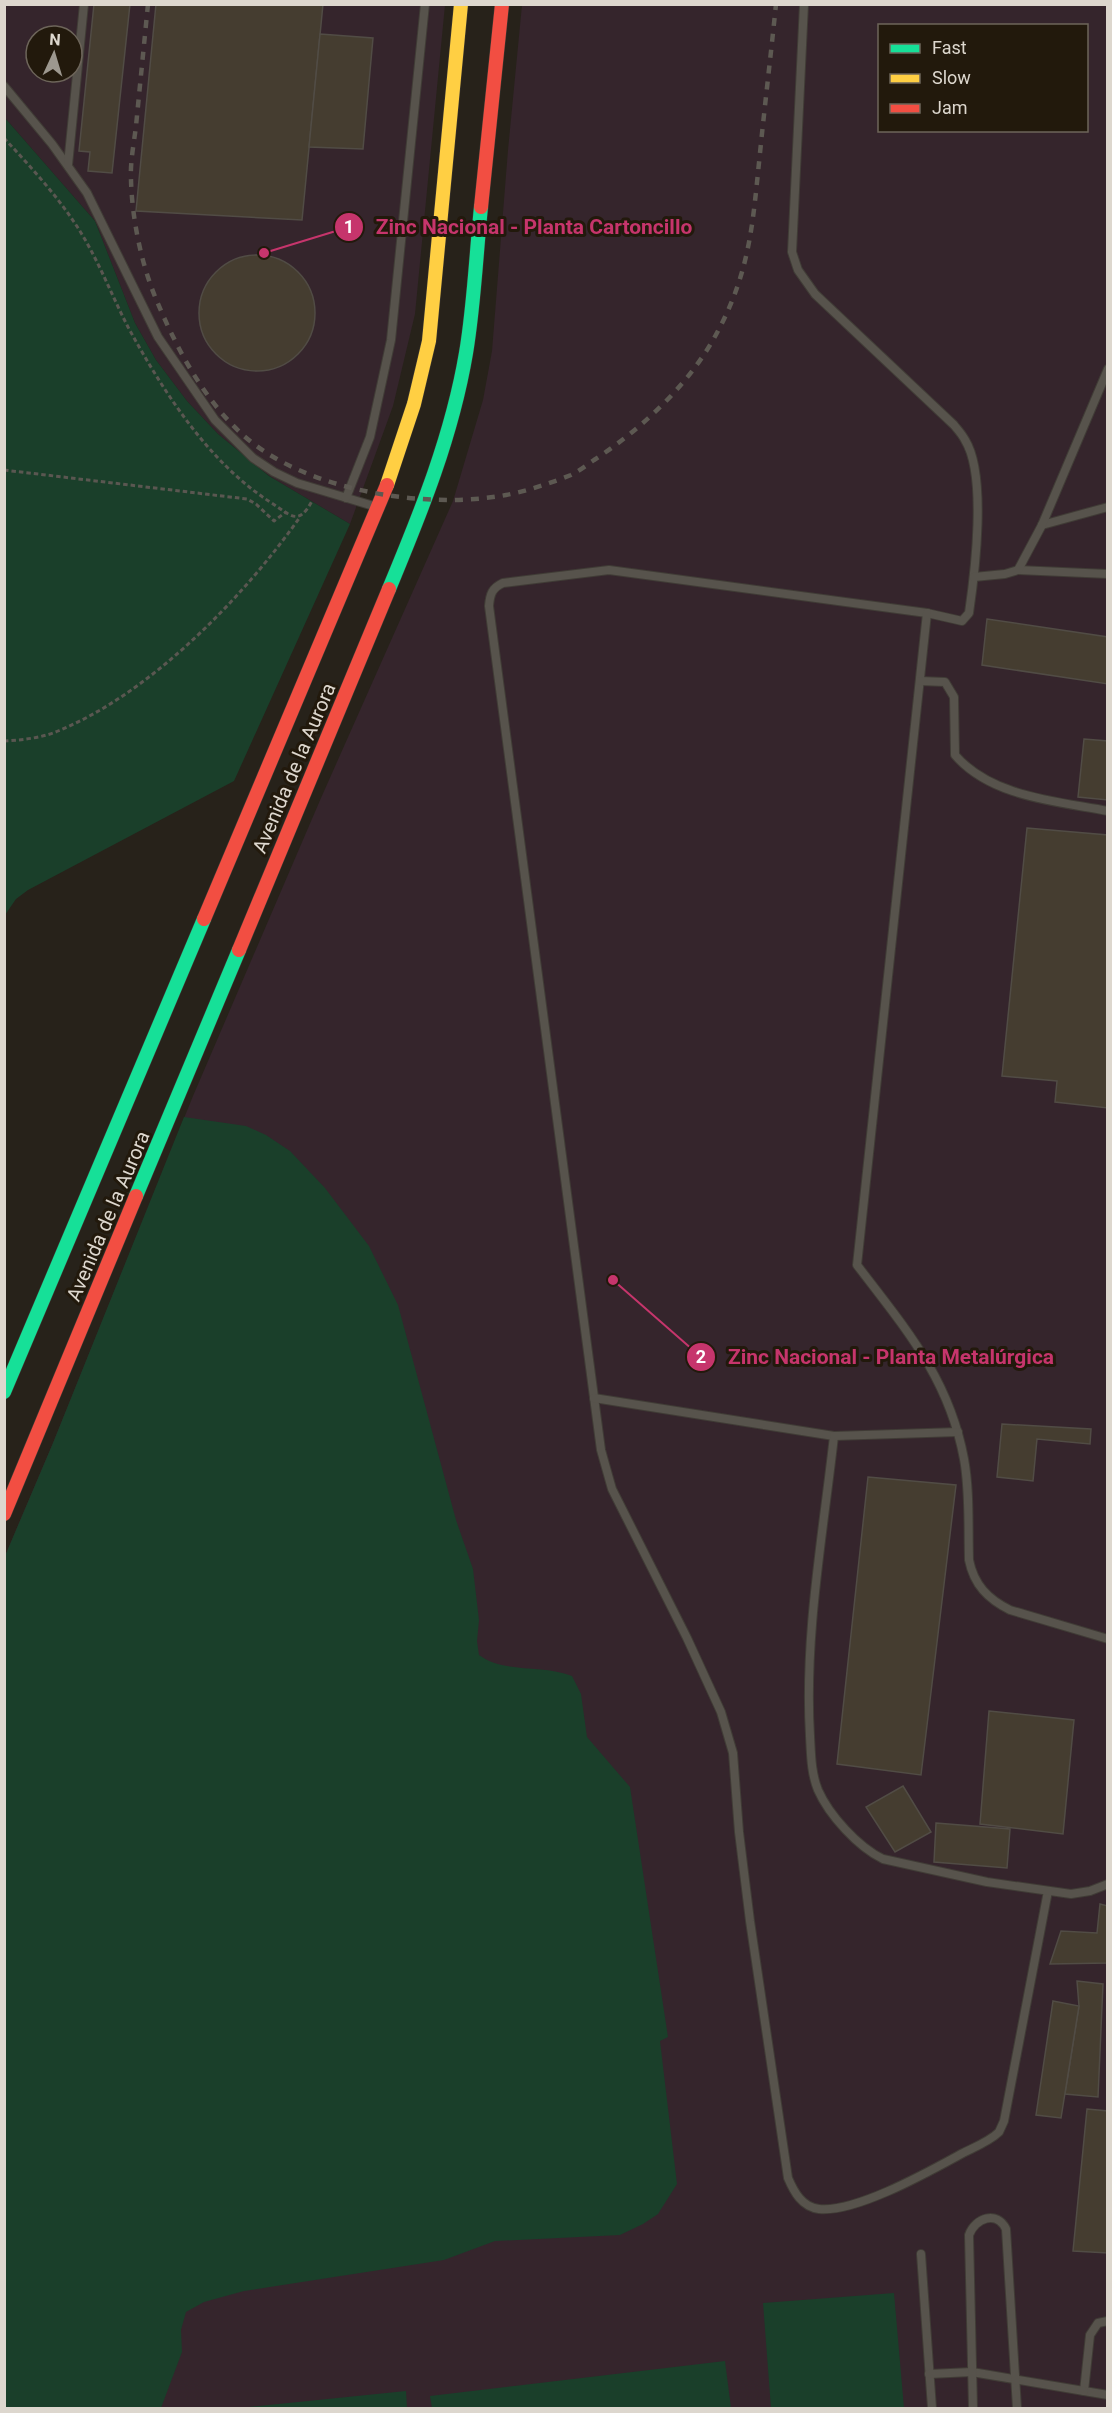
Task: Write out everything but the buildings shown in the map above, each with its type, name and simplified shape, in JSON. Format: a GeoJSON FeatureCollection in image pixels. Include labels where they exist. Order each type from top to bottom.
{"type":"FeatureCollection","features":[{"type":"Feature","properties":{"kind":"main road","name":"Avenida de la Aurora"},"geometry":{"type":"LineString","coordinates":[[4,1392],[379,507],[423,377],[429,341],[461,4]]}},
{"type":"Feature","properties":{"kind":"main road","name":"Avenida de la Aurora"},"geometry":{"type":"LineString","coordinates":[[4,1514],[427,498],[449,426],[466,354],[502,4]]}},
{"type":"Feature","properties":{"kind":"lane"},"geometry":{"type":"LineString","coordinates":[[68,165],[84,4]]}},
{"type":"Feature","properties":{"kind":"lane"},"geometry":{"type":"LineString","coordinates":[[346,498],[370,437],[391,339],[425,4]]}},
{"type":"Feature","properties":{"kind":"lane"},"geometry":{"type":"LineString","coordinates":[[804,4],[792,252],[798,270],[815,294],[954,425],[966,441],[975,470],[978,527],[969,613],[964,620],[609,570],[512,581],[495,587],[490,595],[490,617],[601,1450],[612,1489],[687,1638],[721,1712],[734,1753],[739,1832],[750,1921],[788,2178],[803,2202],[820,2209],[845,2207],[908,2183],[999,2132],[1004,2121],[1048,1891]]}},
{"type":"Feature","properties":{"kind":"lane"},"geometry":{"type":"LineString","coordinates":[[4,86],[68,165],[104,225],[158,337],[215,420],[241,448],[274,472],[297,483],[379,507]]}},
{"type":"Feature","properties":{"kind":"lane"},"geometry":{"type":"LineString","coordinates":[[1018,570],[1042,525],[1107,369]]}},
{"type":"Feature","properties":{"kind":"lane"},"geometry":{"type":"LineString","coordinates":[[1042,525],[1107,507]]}},
{"type":"Feature","properties":{"kind":"lane"},"geometry":{"type":"LineString","coordinates":[[974,577],[1005,574],[1018,570],[1107,574]]}},
{"type":"Feature","properties":{"kind":"lane"},"geometry":{"type":"LineString","coordinates":[[927,613],[857,1265],[920,1347],[942,1389],[958,1432],[965,1461],[969,1560],[971,1571],[981,1589],[996,1603],[1010,1610],[1107,1639]]}},
{"type":"Feature","properties":{"kind":"lane"},"geometry":{"type":"LineString","coordinates":[[920,681],[945,682],[954,697],[955,755],[976,775],[1035,797],[1107,811]]}},
{"type":"Feature","properties":{"kind":"lane"},"geometry":{"type":"LineString","coordinates":[[594,1398],[834,1436],[958,1432]]}},
{"type":"Feature","properties":{"kind":"lane"},"geometry":{"type":"LineString","coordinates":[[834,1436],[812,1640],[809,1719],[812,1765],[818,1790],[840,1823],[868,1850],[879,1857],[987,1882],[1071,1894],[1090,1891],[1107,1884]]}},
{"type":"Feature","properties":{"kind":"lane"},"geometry":{"type":"LineString","coordinates":[[973,2409],[969,2235],[975,2223],[991,2217],[1000,2221],[1006,2229],[1017,2409]]}},
{"type":"Feature","properties":{"kind":"lane"},"geometry":{"type":"LineString","coordinates":[[921,2254],[932,2409]]}},
{"type":"Feature","properties":{"kind":"lane"},"geometry":{"type":"LineString","coordinates":[[1084,2391],[1090,2335],[1098,2323],[1107,2321]]}},
{"type":"Feature","properties":{"kind":"lane"},"geometry":{"type":"LineString","coordinates":[[929,2374],[972,2372],[1107,2395]]}},
{"type":"Feature","properties":{"kind":"path"},"geometry":{"type":"LineString","coordinates":[[4,470],[247,499],[256,504],[270,520],[274,521],[286,512]]}},
{"type":"Feature","properties":{"kind":"path"},"geometry":{"type":"LineString","coordinates":[[4,741],[22,740],[57,732],[98,711],[142,682],[177,654],[256,575],[300,518]]}},
{"type":"Feature","properties":{"kind":"shaded area"},"geometry":{"type":"Polygon","coordinates":[[[4,5],[445,5],[415,314],[393,406],[350,524],[269,476],[218,434],[187,401],[156,360],[135,323],[95,221],[5,118],[4,5]]]}},
{"type":"Feature","properties":{"kind":"shaded area"},"geometry":{"type":"Polygon","coordinates":[[[522,5],[1107,5],[1107,2408],[5,2408],[5,1556],[193,1096],[321,798],[453,501],[483,400],[492,351],[522,5]]]}},
{"type":"Feature","properties":{"kind":"green space"},"geometry":{"type":"Polygon","coordinates":[[[5,118],[95,221],[135,323],[156,360],[187,401],[218,434],[269,476],[350,524],[234,781],[28,890],[16,899],[5,915],[5,118]]]}},
{"type":"Feature","properties":{"kind":"green space"},"geometry":{"type":"Polygon","coordinates":[[[184,1117],[246,1126],[266,1135],[290,1151],[325,1188],[369,1246],[398,1305],[456,1520],[473,1569],[479,1620],[477,1641],[479,1655],[500,1665],[548,1670],[572,1676],[581,1694],[587,1737],[630,1787],[668,2037],[660,2041],[677,2184],[658,2214],[620,2235],[495,2241],[444,2260],[244,2291],[204,2302],[186,2312],[181,2330],[182,2352],[161,2408],[5,2408],[5,1556],[184,1117]]]}},
{"type":"Feature","properties":{"kind":"green space"},"geometry":{"type":"Polygon","coordinates":[[[894,2293],[904,2408],[771,2408],[763,2303],[894,2293]]]}},
{"type":"Feature","properties":{"kind":"green space"},"geometry":{"type":"Polygon","coordinates":[[[725,2361],[731,2408],[432,2408],[430,2396],[725,2361]]]}},
{"type":"Feature","properties":{"kind":"green space"},"geometry":{"type":"Polygon","coordinates":[[[406,2391],[407,2408],[239,2408],[406,2391]]]}},
{"type":"Feature","properties":{"kind":"railway"},"geometry":{"type":"LineString","coordinates":[[148,4],[131,166],[133,210],[138,240],[151,285],[172,335],[192,372],[215,405],[243,435],[269,454],[299,470],[332,483],[368,492],[440,500],[506,495],[574,473],[612,447],[648,418],[681,385],[708,349],[730,307],[749,243],[776,4]]}},
{"type":"Feature","properties":{"kind":"traffic: fast"},"geometry":{"type":"LineString","coordinates":[[389,589],[413,531],[453,414],[471,317],[481,207]]}},
{"type":"Feature","properties":{"kind":"traffic: fast"},"geometry":{"type":"LineString","coordinates":[[4,1392],[204,919]]}},
{"type":"Feature","properties":{"kind":"traffic: fast"},"geometry":{"type":"LineString","coordinates":[[136,1196],[239,950]]}},
{"type":"Feature","properties":{"kind":"traffic: slow"},"geometry":{"type":"LineString","coordinates":[[387,485],[414,404],[429,341],[461,4]]}},
{"type":"Feature","properties":{"kind":"traffic: jam"},"geometry":{"type":"LineString","coordinates":[[481,207],[502,4]]}},
{"type":"Feature","properties":{"kind":"traffic: jam"},"geometry":{"type":"LineString","coordinates":[[204,919],[387,485]]}},
{"type":"Feature","properties":{"kind":"traffic: jam"},"geometry":{"type":"LineString","coordinates":[[239,950],[389,589]]}},
{"type":"Feature","properties":{"kind":"traffic: jam"},"geometry":{"type":"LineString","coordinates":[[4,1514],[136,1196]]}},
{"type":"Feature","properties":{"kind":"place","name":"Zinc Nacional - Planta Cartoncillo"},"geometry":{"type":"Point","coordinates":[264,253]}},
{"type":"Feature","properties":{"kind":"place","name":"Zinc Nacional - Planta Metalúrgica"},"geometry":{"type":"Point","coordinates":[613,1280]}}]}
